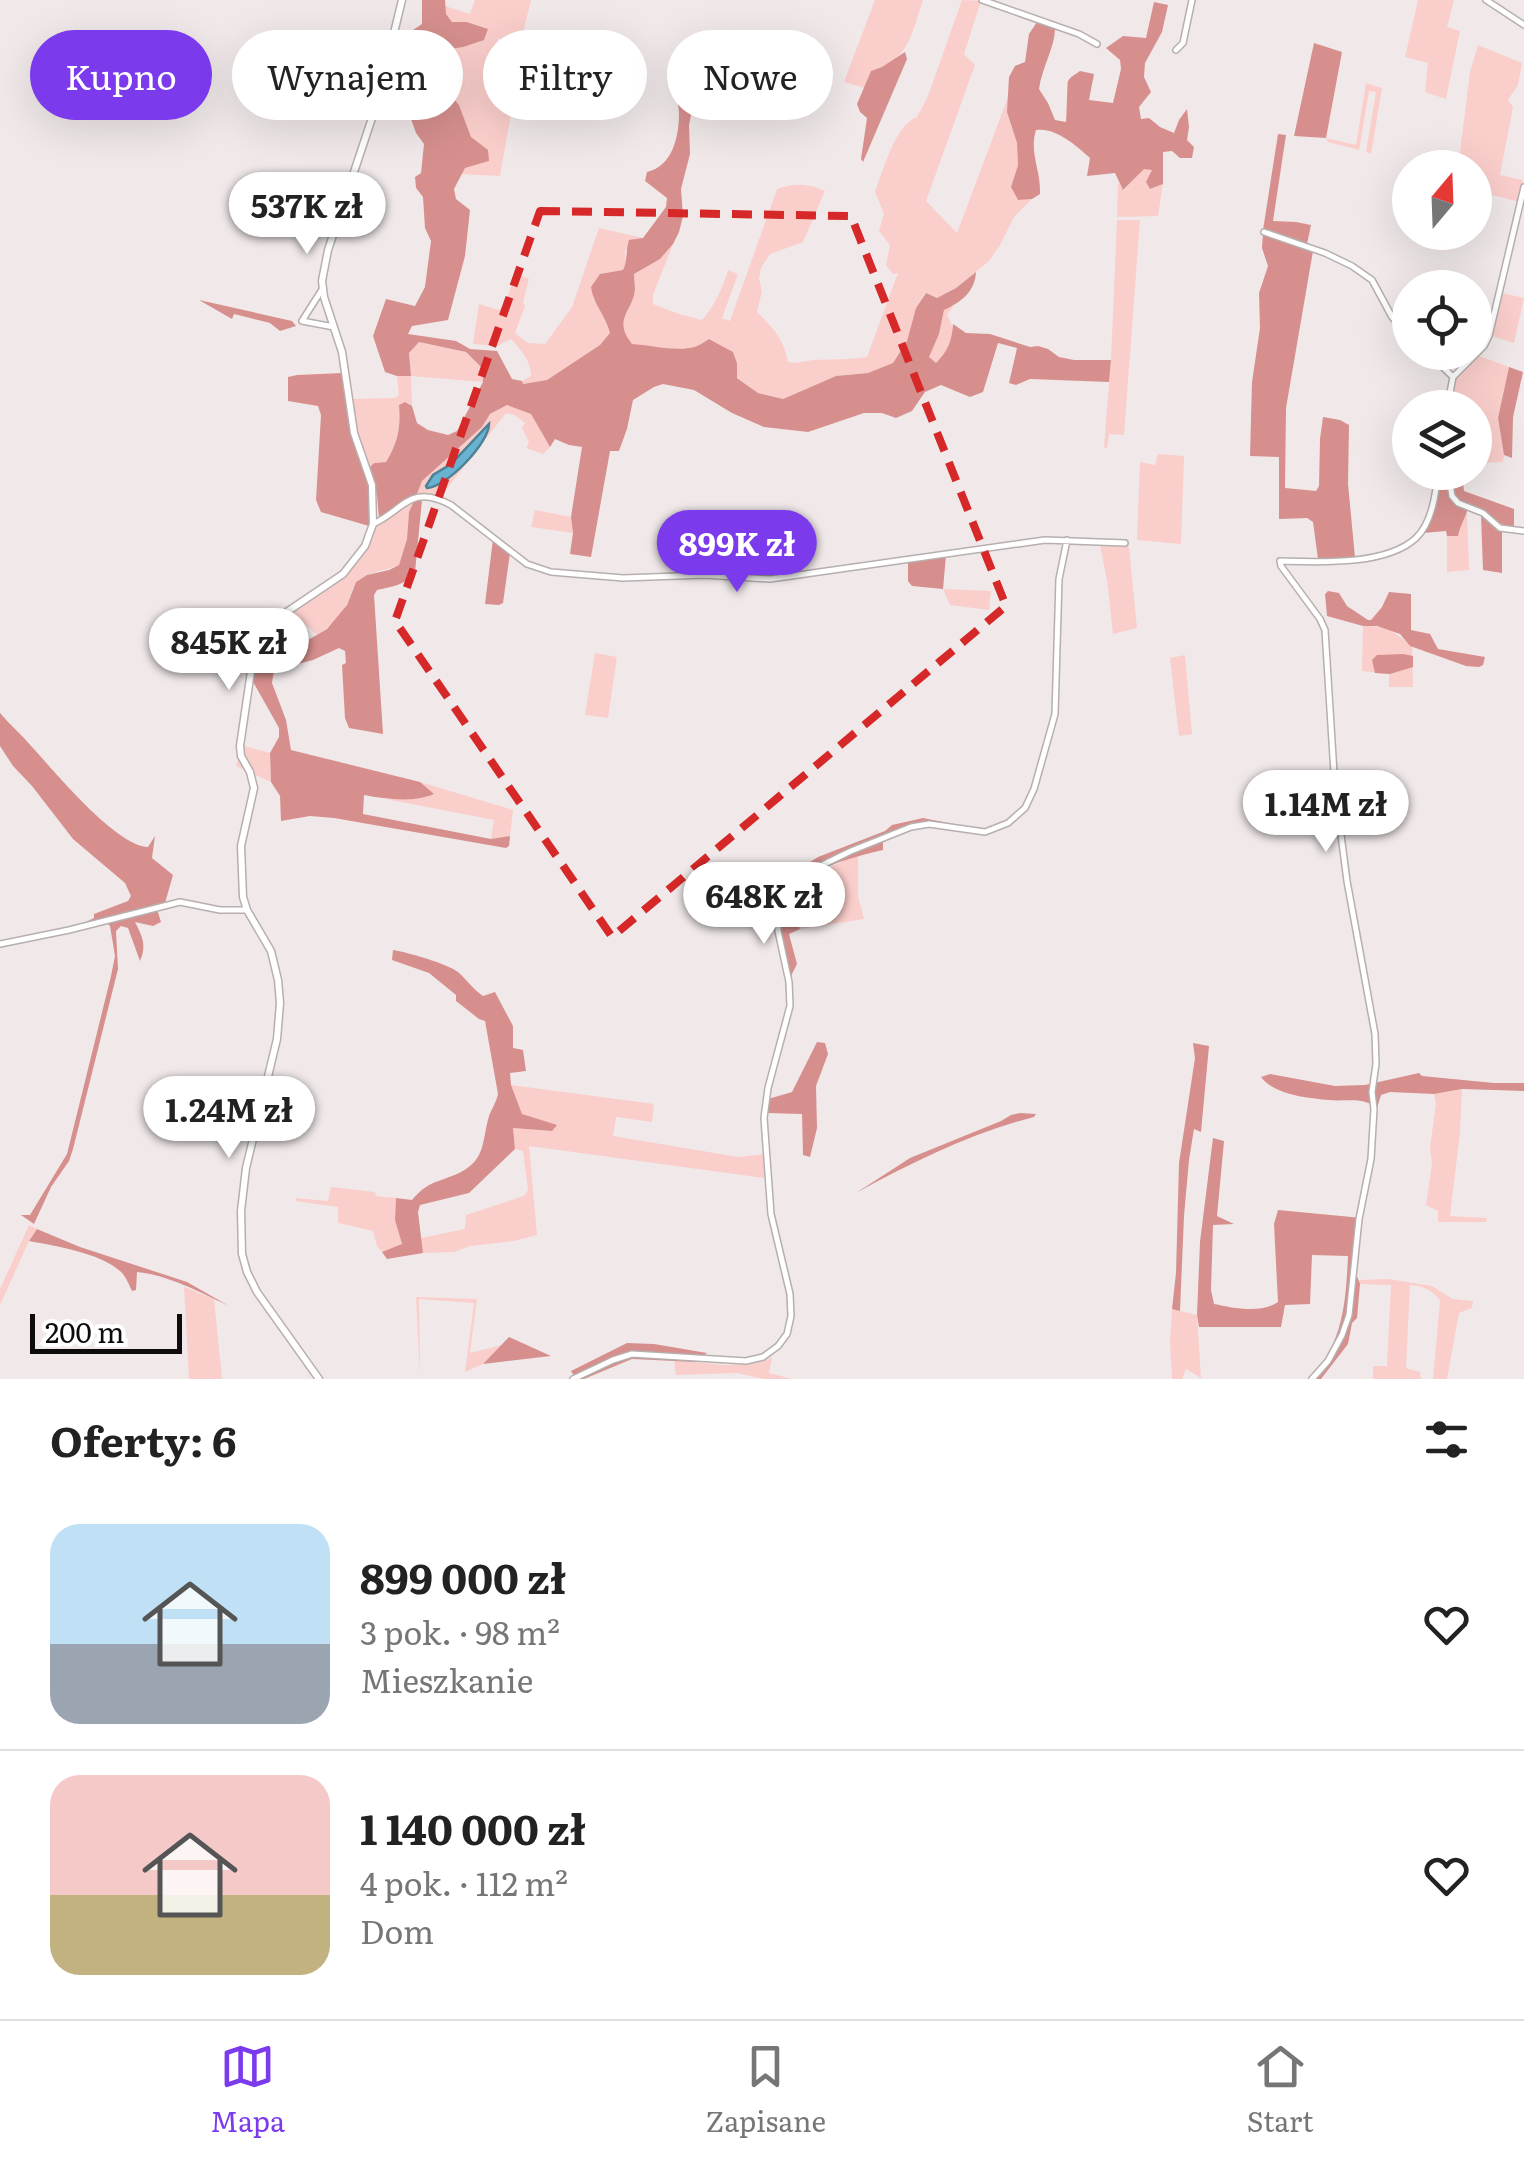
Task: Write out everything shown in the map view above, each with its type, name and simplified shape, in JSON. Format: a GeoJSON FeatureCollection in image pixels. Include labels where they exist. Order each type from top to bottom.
{"type":"FeatureCollection","features":[{"type":"Feature","properties":{"kind":"street"},"geometry":{"type":"LineString","coordinates":[[334,326],[302,321],[322,288],[328,250],[370,124],[402,0]]}},
{"type":"Feature","properties":{"kind":"street"},"geometry":{"type":"LineString","coordinates":[[982,0],[1097,44]]}},
{"type":"Feature","properties":{"kind":"street"},"geometry":{"type":"LineString","coordinates":[[1176,50],[1183,43],[1192,0]]}},
{"type":"Feature","properties":{"kind":"street"},"geometry":{"type":"LineString","coordinates":[[1486,0],[1524,25]]}},
{"type":"Feature","properties":{"kind":"street"},"geometry":{"type":"LineString","coordinates":[[1450,390],[1453,377],[1489,336],[1524,187]]}},
{"type":"Feature","properties":{"kind":"street"},"geometry":{"type":"LineString","coordinates":[[1264,232],[1352,266],[1372,280],[1392,317]]}},
{"type":"Feature","properties":{"kind":"street"},"geometry":{"type":"LineString","coordinates":[[319,1379],[258,1292],[246,1272],[242,1254],[246,1168],[274,1055],[280,990],[274,959],[243,897],[241,856],[254,788],[240,746],[258,635],[266,624],[343,574],[365,546],[373,524],[372,486],[354,433],[344,365],[322,288]]}},
{"type":"Feature","properties":{"kind":"street"},"geometry":{"type":"LineString","coordinates":[[1446,370],[1453,377]]}},
{"type":"Feature","properties":{"kind":"street"},"geometry":{"type":"LineString","coordinates":[[1312,1379],[1336,1347],[1350,1310],[1359,1219],[1371,1159],[1375,1034],[1335,788],[1324,630],[1280,561],[1349,560],[1404,546],[1418,536],[1426,522],[1435,490]]}},
{"type":"Feature","properties":{"kind":"street"},"geometry":{"type":"LineString","coordinates":[[1451,490],[1458,502],[1483,512],[1500,528],[1524,531]]}},
{"type":"Feature","properties":{"kind":"street"},"geometry":{"type":"LineString","coordinates":[[373,524],[411,499],[438,499],[540,570],[623,578],[706,575],[770,579],[982,548],[1067,540],[1125,543]]}},
{"type":"Feature","properties":{"kind":"street"},"geometry":{"type":"LineString","coordinates":[[574,1379],[632,1354],[746,1360],[763,1356],[783,1340],[792,1306],[771,1214],[764,1118],[790,1006],[778,930],[781,902],[806,873],[851,850],[929,824],[985,832],[1008,823],[1026,808],[1054,714],[1058,579],[1067,540]]}},
{"type":"Feature","properties":{"kind":"street"},"geometry":{"type":"LineString","coordinates":[[0,944],[180,902],[220,910],[247,910]]}},
{"type":"Feature","properties":{"kind":"highlighted area"},"geometry":{"type":"Polygon","coordinates":[[[540,211],[851,216],[1006,606],[612,937],[395,621],[540,211]]]}},
{"type":"Feature","properties":{"kind":"shaded area"},"geometry":{"type":"Polygon","coordinates":[[[422,0],[445,0],[446,14],[452,22],[488,29],[483,30],[483,40],[463,47],[463,30],[413,30],[422,24],[422,0]]]}},
{"type":"Feature","properties":{"kind":"shaded area"},"geometry":{"type":"Polygon","coordinates":[[[475,0],[531,0],[524,30],[487,30],[467,22],[452,22],[445,6],[470,14],[475,0]]]}},
{"type":"Feature","properties":{"kind":"shaded area"},"geometry":{"type":"Polygon","coordinates":[[[875,0],[923,0],[907,44],[894,60],[871,71],[865,88],[844,82],[875,0]]]}},
{"type":"Feature","properties":{"kind":"shaded area"},"geometry":{"type":"Polygon","coordinates":[[[962,0],[981,1],[964,54],[975,65],[926,201],[957,233],[1010,92],[1007,111],[1017,143],[1018,165],[1011,187],[1018,200],[1032,199],[1014,217],[989,261],[937,298],[925,293],[916,308],[907,341],[893,363],[868,373],[836,376],[783,399],[758,393],[737,377],[733,352],[710,339],[687,348],[632,345],[624,322],[635,290],[634,274],[660,259],[673,244],[653,304],[702,320],[718,296],[728,270],[738,274],[722,318],[730,321],[777,189],[801,185],[825,191],[803,242],[770,254],[761,268],[762,291],[757,312],[777,334],[788,362],[867,357],[898,273],[893,274],[886,265],[890,245],[879,231],[884,214],[875,192],[896,139],[917,117],[928,96],[962,0]]]}},
{"type":"Feature","properties":{"kind":"shaded area"},"geometry":{"type":"Polygon","coordinates":[[[1418,0],[1454,0],[1447,27],[1460,31],[1446,99],[1425,92],[1428,63],[1405,57],[1418,0]]]}},
{"type":"Feature","properties":{"kind":"shaded area"},"geometry":{"type":"Polygon","coordinates":[[[1154,2],[1168,5],[1162,32],[1145,63],[1144,77],[1151,92],[1139,107],[1141,119],[1149,118],[1174,133],[1187,109],[1187,140],[1194,147],[1192,158],[1163,152],[1163,184],[1150,189],[1146,182],[1152,170],[1144,169],[1123,190],[1115,173],[1087,176],[1090,158],[1072,143],[1050,131],[1036,130],[1040,194],[1018,200],[1011,187],[1018,165],[1017,143],[1007,112],[1009,77],[1015,66],[1025,62],[1029,34],[1037,22],[1055,29],[1039,89],[1055,120],[1066,122],[1068,81],[1080,71],[1094,74],[1089,100],[1113,103],[1120,60],[1106,48],[1123,36],[1146,38],[1154,2]]]}},
{"type":"Feature","properties":{"kind":"shaded area"},"geometry":{"type":"Polygon","coordinates":[[[483,33],[483,120],[510,120],[500,176],[461,174],[465,168],[489,161],[471,137],[463,116],[463,47],[483,33]]]}},
{"type":"Feature","properties":{"kind":"shaded area"},"geometry":{"type":"Polygon","coordinates":[[[1314,43],[1342,52],[1326,138],[1294,136],[1314,43]]]}},
{"type":"Feature","properties":{"kind":"shaded area"},"geometry":{"type":"Polygon","coordinates":[[[1478,45],[1522,63],[1518,85],[1508,100],[1513,107],[1500,175],[1523,180],[1519,202],[1492,197],[1492,150],[1460,150],[1470,72],[1478,45]]]}},
{"type":"Feature","properties":{"kind":"shaded area"},"geometry":{"type":"Polygon","coordinates":[[[905,52],[907,59],[863,162],[867,118],[857,104],[871,71],[905,52]]]}},
{"type":"Feature","properties":{"kind":"shaded area"},"geometry":{"type":"Polygon","coordinates":[[[1366,83],[1382,88],[1371,154],[1366,152],[1376,92],[1369,91],[1359,150],[1328,142],[1326,138],[1356,145],[1366,83]]]}},
{"type":"Feature","properties":{"kind":"shaded area"},"geometry":{"type":"Polygon","coordinates":[[[463,116],[471,137],[488,150],[489,161],[465,168],[454,189],[456,199],[470,210],[465,256],[448,320],[412,326],[408,334],[456,341],[470,349],[497,351],[512,379],[523,384],[547,380],[600,345],[610,333],[591,287],[600,274],[623,270],[629,240],[643,238],[666,207],[667,198],[645,181],[647,172],[669,157],[679,120],[690,120],[690,154],[681,189],[683,216],[673,244],[660,259],[634,274],[635,290],[624,321],[632,344],[672,349],[698,346],[709,339],[733,352],[737,378],[758,393],[783,399],[836,376],[868,373],[893,363],[907,341],[916,308],[926,293],[937,298],[976,272],[966,296],[944,310],[929,357],[936,363],[949,345],[953,324],[966,333],[990,334],[1038,346],[1059,357],[1111,360],[1109,382],[1030,379],[1016,385],[1009,383],[1017,348],[998,343],[983,392],[970,397],[941,385],[925,392],[912,411],[896,418],[864,413],[808,432],[764,427],[694,390],[663,384],[654,387],[633,400],[619,451],[610,451],[591,557],[570,554],[571,517],[582,447],[555,439],[550,447],[531,414],[507,405],[490,414],[482,427],[422,481],[417,494],[379,519],[369,468],[374,463],[386,462],[390,455],[398,434],[399,405],[405,402],[412,406],[417,423],[428,430],[448,435],[457,431],[483,382],[483,369],[466,352],[419,342],[409,353],[411,376],[385,372],[373,336],[386,299],[415,306],[425,287],[431,241],[425,228],[423,197],[416,188],[424,144],[411,120],[463,120],[463,116]]]}},
{"type":"Feature","properties":{"kind":"shaded area"},"geometry":{"type":"Polygon","coordinates":[[[1278,134],[1286,135],[1273,221],[1311,225],[1307,244],[1263,230],[1278,134]]]}},
{"type":"Feature","properties":{"kind":"shaded area"},"geometry":{"type":"Polygon","coordinates":[[[1143,169],[1152,169],[1151,189],[1163,184],[1158,216],[1117,217],[1118,183],[1124,190],[1143,169]]]}},
{"type":"Feature","properties":{"kind":"shaded area"},"geometry":{"type":"Polygon","coordinates":[[[1117,220],[1140,220],[1124,435],[1109,434],[1107,449],[1104,447],[1117,220]]]}},
{"type":"Feature","properties":{"kind":"shaded area"},"geometry":{"type":"Polygon","coordinates":[[[599,228],[643,238],[625,251],[623,270],[601,274],[593,298],[611,333],[600,345],[547,380],[522,384],[531,376],[531,370],[511,339],[497,346],[473,344],[479,304],[498,310],[505,306],[515,273],[529,279],[515,333],[528,343],[545,344],[572,307],[599,228]]]}},
{"type":"Feature","properties":{"kind":"shaded area"},"geometry":{"type":"Polygon","coordinates":[[[1263,233],[1313,251],[1286,408],[1285,488],[1316,491],[1319,486],[1323,417],[1349,425],[1348,484],[1355,557],[1318,559],[1313,522],[1307,518],[1279,519],[1279,457],[1250,456],[1259,293],[1268,266],[1262,248],[1263,233]]]}},
{"type":"Feature","properties":{"kind":"shaded area"},"geometry":{"type":"Polygon","coordinates":[[[1502,293],[1524,298],[1514,343],[1492,336],[1502,293]]]}},
{"type":"Feature","properties":{"kind":"shaded area"},"geometry":{"type":"Polygon","coordinates":[[[199,300],[292,321],[296,326],[280,331],[270,323],[234,314],[232,319],[199,300]]]}},
{"type":"Feature","properties":{"kind":"shaded area"},"geometry":{"type":"Polygon","coordinates":[[[954,305],[947,315],[951,340],[936,363],[928,358],[939,334],[944,309],[954,305]]]}},
{"type":"Feature","properties":{"kind":"shaded area"},"geometry":{"type":"Polygon","coordinates":[[[419,342],[466,352],[483,369],[483,382],[411,376],[412,406],[405,402],[400,405],[393,448],[386,462],[374,463],[369,468],[356,432],[351,399],[399,395],[397,376],[411,375],[409,353],[419,342]]]}},
{"type":"Feature","properties":{"kind":"shaded area"},"geometry":{"type":"Polygon","coordinates":[[[1492,361],[1509,367],[1498,418],[1503,462],[1492,463],[1492,390],[1452,390],[1454,379],[1464,370],[1492,370],[1492,361]]]}},
{"type":"Feature","properties":{"kind":"shaded area"},"geometry":{"type":"Polygon","coordinates":[[[1509,367],[1523,372],[1513,417],[1512,458],[1504,455],[1498,418],[1509,367]]]}},
{"type":"Feature","properties":{"kind":"shaded area"},"geometry":{"type":"Polygon","coordinates":[[[343,373],[351,432],[367,472],[369,526],[321,512],[316,500],[321,415],[318,406],[288,401],[288,377],[343,373]]]}},
{"type":"Feature","properties":{"kind":"shaded area"},"geometry":{"type":"Polygon","coordinates":[[[507,405],[531,414],[550,447],[543,454],[526,448],[529,442],[522,428],[525,423],[506,413],[441,496],[417,494],[422,481],[482,427],[490,414],[507,405]]]}},
{"type":"Feature","properties":{"kind":"shaded area"},"geometry":{"type":"Polygon","coordinates":[[[1158,454],[1184,456],[1181,544],[1137,540],[1140,462],[1155,465],[1158,454]]]}},
{"type":"Feature","properties":{"kind":"shaded area"},"geometry":{"type":"Polygon","coordinates":[[[1438,490],[1464,490],[1514,509],[1514,528],[1469,505],[1458,536],[1447,536],[1446,531],[1423,533],[1438,490]]]}},
{"type":"Feature","properties":{"kind":"shaded area"},"geometry":{"type":"Polygon","coordinates":[[[422,500],[415,572],[403,583],[377,590],[374,595],[383,734],[349,728],[342,665],[346,663],[345,651],[339,648],[313,660],[274,670],[272,683],[286,720],[291,750],[420,782],[434,794],[408,799],[364,795],[363,814],[491,839],[510,836],[506,848],[334,818],[310,816],[281,821],[280,796],[271,782],[270,753],[279,737],[279,728],[252,680],[258,646],[263,666],[327,629],[347,605],[356,582],[399,565],[407,539],[409,512],[414,501],[422,500]]]}},
{"type":"Feature","properties":{"kind":"shaded area"},"geometry":{"type":"Polygon","coordinates":[[[414,501],[399,565],[359,580],[340,615],[317,635],[291,611],[344,577],[365,553],[375,529],[414,501]]]}},
{"type":"Feature","properties":{"kind":"shaded area"},"geometry":{"type":"Polygon","coordinates":[[[535,510],[571,517],[573,533],[531,527],[535,510]]]}},
{"type":"Feature","properties":{"kind":"shaded area"},"geometry":{"type":"Polygon","coordinates":[[[1467,513],[1469,570],[1447,572],[1447,536],[1458,536],[1461,520],[1467,513]]]}},
{"type":"Feature","properties":{"kind":"shaded area"},"geometry":{"type":"Polygon","coordinates":[[[1481,515],[1502,530],[1502,573],[1483,570],[1481,515]]]}},
{"type":"Feature","properties":{"kind":"shaded area"},"geometry":{"type":"Polygon","coordinates":[[[493,539],[510,553],[503,603],[499,605],[485,604],[493,539]]]}},
{"type":"Feature","properties":{"kind":"shaded area"},"geometry":{"type":"Polygon","coordinates":[[[1100,545],[1129,547],[1137,628],[1113,634],[1100,545]]]}},
{"type":"Feature","properties":{"kind":"shaded area"},"geometry":{"type":"Polygon","coordinates":[[[946,555],[943,589],[912,586],[908,581],[908,562],[946,555]]]}},
{"type":"Feature","properties":{"kind":"shaded area"},"geometry":{"type":"Polygon","coordinates":[[[943,589],[991,591],[989,610],[950,605],[943,589]]]}},
{"type":"Feature","properties":{"kind":"shaded area"},"geometry":{"type":"Polygon","coordinates":[[[1328,591],[1339,593],[1347,606],[1368,620],[1382,607],[1389,592],[1411,594],[1411,630],[1430,634],[1438,649],[1485,657],[1483,665],[1466,666],[1410,646],[1400,634],[1327,616],[1328,591]]]}},
{"type":"Feature","properties":{"kind":"shaded area"},"geometry":{"type":"Polygon","coordinates":[[[1363,626],[1391,631],[1412,647],[1413,687],[1389,687],[1389,674],[1362,671],[1363,626]]]}},
{"type":"Feature","properties":{"kind":"shaded area"},"geometry":{"type":"Polygon","coordinates":[[[595,653],[617,657],[608,718],[585,715],[595,653]]]}},
{"type":"Feature","properties":{"kind":"shaded area"},"geometry":{"type":"Polygon","coordinates":[[[1185,655],[1192,734],[1179,736],[1170,658],[1185,655]]]}},
{"type":"Feature","properties":{"kind":"shaded area"},"geometry":{"type":"Polygon","coordinates":[[[1377,655],[1413,656],[1413,667],[1390,674],[1375,673],[1372,660],[1377,655]]]}},
{"type":"Feature","properties":{"kind":"shaded area"},"geometry":{"type":"Polygon","coordinates":[[[0,713],[103,822],[148,847],[155,836],[152,858],[173,875],[165,903],[76,927],[131,896],[125,883],[73,839],[13,766],[0,746],[0,713]]]}},
{"type":"Feature","properties":{"kind":"shaded area"},"geometry":{"type":"Polygon","coordinates":[[[244,746],[270,753],[271,782],[236,766],[244,746]]]}},
{"type":"Feature","properties":{"kind":"shaded area"},"geometry":{"type":"Polygon","coordinates":[[[420,782],[513,810],[510,836],[491,839],[494,820],[386,799],[433,794],[420,782]]]}},
{"type":"Feature","properties":{"kind":"shaded area"},"geometry":{"type":"Polygon","coordinates":[[[923,818],[979,829],[926,821],[819,863],[783,894],[776,913],[776,936],[772,902],[778,882],[818,857],[892,825],[923,818]]]}},
{"type":"Feature","properties":{"kind":"shaded area"},"geometry":{"type":"Polygon","coordinates":[[[883,842],[883,850],[827,867],[803,886],[792,910],[800,929],[789,934],[797,964],[790,978],[779,924],[785,900],[794,887],[820,866],[883,842]]]}},
{"type":"Feature","properties":{"kind":"shaded area"},"geometry":{"type":"Polygon","coordinates":[[[858,855],[858,896],[864,919],[800,929],[792,910],[803,889],[818,875],[858,855]]]}},
{"type":"Feature","properties":{"kind":"shaded area"},"geometry":{"type":"Polygon","coordinates":[[[157,909],[161,922],[153,926],[135,922],[142,936],[140,961],[128,928],[121,926],[116,931],[118,969],[73,1149],[34,1224],[21,1215],[30,1215],[67,1154],[111,976],[115,956],[107,923],[157,909]]]}},
{"type":"Feature","properties":{"kind":"shaded area"},"geometry":{"type":"Polygon","coordinates":[[[393,950],[453,969],[483,996],[495,992],[513,1026],[513,1048],[523,1050],[526,1071],[510,1073],[522,1114],[557,1125],[552,1131],[513,1128],[515,1149],[469,1193],[420,1205],[423,1253],[387,1259],[382,1252],[402,1244],[395,1220],[396,1198],[412,1200],[430,1185],[461,1172],[475,1161],[498,1094],[485,1021],[456,1001],[456,995],[429,973],[392,960],[393,950]]]}},
{"type":"Feature","properties":{"kind":"shaded area"},"geometry":{"type":"Polygon","coordinates":[[[817,1042],[825,1043],[828,1054],[816,1086],[817,1128],[810,1157],[803,1155],[802,1114],[767,1113],[768,1099],[792,1092],[817,1042]]]}},
{"type":"Feature","properties":{"kind":"shaded area"},"geometry":{"type":"Polygon","coordinates":[[[1193,1043],[1209,1046],[1201,1132],[1194,1129],[1189,1160],[1180,1311],[1172,1309],[1179,1163],[1195,1058],[1193,1043]]]}},
{"type":"Feature","properties":{"kind":"shaded area"},"geometry":{"type":"Polygon","coordinates":[[[1419,1073],[1524,1083],[1524,1091],[1390,1092],[1381,1095],[1377,1108],[1360,1101],[1292,1094],[1274,1088],[1261,1077],[1270,1074],[1335,1086],[1365,1085],[1419,1073]]]}},
{"type":"Feature","properties":{"kind":"shaded area"},"geometry":{"type":"Polygon","coordinates":[[[511,1085],[654,1104],[652,1122],[616,1117],[613,1136],[738,1157],[764,1154],[764,1178],[529,1146],[537,1235],[454,1252],[423,1253],[421,1238],[465,1229],[466,1215],[524,1196],[528,1190],[523,1151],[515,1149],[513,1128],[551,1131],[522,1114],[511,1085]]]}},
{"type":"Feature","properties":{"kind":"shaded area"},"geometry":{"type":"Polygon","coordinates":[[[1462,1089],[1450,1216],[1487,1218],[1486,1222],[1438,1222],[1438,1211],[1426,1205],[1434,1094],[1462,1089]]]}},
{"type":"Feature","properties":{"kind":"shaded area"},"geometry":{"type":"Polygon","coordinates":[[[1020,1113],[1036,1114],[943,1149],[856,1193],[910,1158],[1020,1113]]]}},
{"type":"Feature","properties":{"kind":"shaded area"},"geometry":{"type":"Polygon","coordinates":[[[1213,1138],[1224,1141],[1217,1216],[1234,1224],[1213,1225],[1214,1304],[1255,1309],[1278,1302],[1274,1224],[1278,1210],[1362,1218],[1356,1274],[1360,1284],[1357,1318],[1352,1323],[1348,1344],[1321,1379],[1308,1379],[1336,1338],[1344,1306],[1348,1256],[1312,1255],[1310,1304],[1285,1305],[1281,1327],[1199,1327],[1200,1242],[1213,1138]]]}},
{"type":"Feature","properties":{"kind":"shaded area"},"geometry":{"type":"Polygon","coordinates":[[[331,1187],[396,1198],[395,1220],[402,1245],[382,1252],[373,1231],[338,1223],[338,1207],[295,1201],[328,1201],[331,1187]]]}},
{"type":"Feature","properties":{"kind":"shaded area"},"geometry":{"type":"Polygon","coordinates":[[[29,1225],[37,1229],[0,1305],[0,1289],[29,1225]]]}},
{"type":"Feature","properties":{"kind":"shaded area"},"geometry":{"type":"Polygon","coordinates":[[[37,1229],[187,1282],[229,1306],[184,1285],[137,1272],[136,1290],[132,1291],[122,1273],[101,1259],[29,1241],[37,1229]]]}},
{"type":"Feature","properties":{"kind":"shaded area"},"geometry":{"type":"Polygon","coordinates":[[[1389,1279],[1432,1286],[1453,1299],[1473,1301],[1472,1308],[1459,1313],[1447,1379],[1433,1379],[1440,1300],[1427,1289],[1410,1285],[1406,1368],[1420,1372],[1421,1379],[1373,1379],[1373,1366],[1387,1366],[1391,1285],[1360,1284],[1358,1280],[1389,1279]]]}},
{"type":"Feature","properties":{"kind":"shaded area"},"geometry":{"type":"Polygon","coordinates":[[[184,1287],[214,1299],[222,1379],[189,1379],[184,1287]]]}},
{"type":"Feature","properties":{"kind":"shaded area"},"geometry":{"type":"Polygon","coordinates":[[[416,1297],[477,1299],[470,1353],[502,1345],[483,1364],[465,1372],[474,1303],[419,1299],[420,1376],[416,1297]]]}},
{"type":"Feature","properties":{"kind":"shaded area"},"geometry":{"type":"Polygon","coordinates":[[[1172,1309],[1197,1315],[1201,1378],[1186,1369],[1182,1379],[1172,1379],[1172,1309]]]}},
{"type":"Feature","properties":{"kind":"shaded area"},"geometry":{"type":"Polygon","coordinates":[[[509,1337],[551,1356],[483,1364],[509,1337]]]}},
{"type":"Feature","properties":{"kind":"shaded area"},"geometry":{"type":"Polygon","coordinates":[[[627,1343],[707,1353],[696,1362],[632,1359],[584,1379],[576,1379],[571,1371],[627,1343]]]}},
{"type":"Feature","properties":{"kind":"shaded area"},"geometry":{"type":"Polygon","coordinates":[[[772,1357],[769,1373],[792,1379],[764,1379],[737,1373],[676,1375],[674,1360],[737,1365],[772,1357]]]}},
{"type":"Feature","properties":{"kind":"water"},"geometry":{"type":"Polygon","coordinates":[[[489,424],[482,442],[466,463],[427,488],[433,475],[451,464],[489,424]]]}}]}
